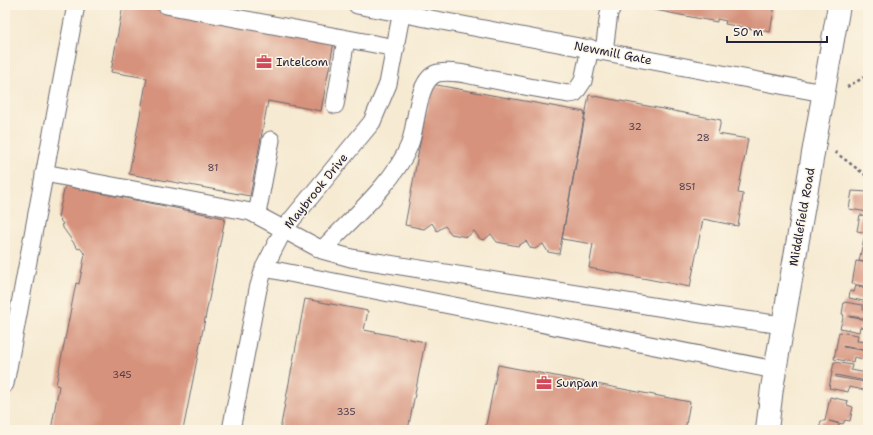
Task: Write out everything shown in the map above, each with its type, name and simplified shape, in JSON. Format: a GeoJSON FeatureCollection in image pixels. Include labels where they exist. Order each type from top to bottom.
{"type":"FeatureCollection","features":[{"type":"Feature","properties":{"kind":"main road","name":"Middlefield Road"},"geometry":{"type":"LineString","coordinates":[[767,430],[775,370],[839,5]]}},
{"type":"Feature","properties":{"kind":"street"},"geometry":{"type":"LineString","coordinates":[[5,384],[76,5]]}},
{"type":"Feature","properties":{"kind":"street"},"geometry":{"type":"LineString","coordinates":[[166,5],[396,48]]}},
{"type":"Feature","properties":{"kind":"street","name":"Newmill Gate"},"geometry":{"type":"LineString","coordinates":[[357,5],[402,9],[823,93]]}},
{"type":"Feature","properties":{"kind":"street"},"geometry":{"type":"LineString","coordinates":[[322,250],[384,184],[402,159],[413,137],[422,90],[431,77],[438,74],[464,74],[569,94],[575,93],[583,81],[597,49],[613,5]]}},
{"type":"Feature","properties":{"kind":"street","name":"Maybrook Drive"},"geometry":{"type":"LineString","coordinates":[[231,430],[258,289],[264,268],[284,229],[372,122],[388,84],[396,48],[402,9]]}},
{"type":"Feature","properties":{"kind":"street"},"geometry":{"type":"LineString","coordinates":[[335,105],[346,39]]}},
{"type":"Feature","properties":{"kind":"street"},"geometry":{"type":"LineString","coordinates":[[257,214],[271,140]]}},
{"type":"Feature","properties":{"kind":"street"},"geometry":{"type":"LineString","coordinates":[[44,173],[257,214],[322,250],[351,258],[694,313],[783,325]]}},
{"type":"Feature","properties":{"kind":"street"},"geometry":{"type":"LineString","coordinates":[[264,268],[775,370]]}},
{"type":"Feature","properties":{"kind":"path"},"geometry":{"type":"LineString","coordinates":[[847,87],[868,75]]}},
{"type":"Feature","properties":{"kind":"path"},"geometry":{"type":"LineString","coordinates":[[834,152],[868,177]]}},
{"type":"Feature","properties":{"kind":"building"},"geometry":{"type":"Polygon","coordinates":[[[123,5],[136,5],[334,42],[321,111],[268,101],[250,196],[129,174],[147,78],[111,72],[123,5]]]}},
{"type":"Feature","properties":{"kind":"building"},"geometry":{"type":"Polygon","coordinates":[[[629,5],[775,5],[770,32],[725,24],[726,21],[717,19],[717,22],[629,5]]]}},
{"type":"Feature","properties":{"kind":"building"},"geometry":{"type":"Polygon","coordinates":[[[431,84],[585,112],[559,254],[548,252],[543,244],[535,249],[531,248],[526,241],[518,246],[497,242],[491,234],[484,240],[480,239],[474,231],[467,237],[451,234],[445,226],[437,231],[432,223],[424,229],[405,225],[431,84]]]}},
{"type":"Feature","properties":{"kind":"building"},"geometry":{"type":"Polygon","coordinates":[[[589,95],[721,120],[718,134],[748,139],[738,193],[743,194],[743,196],[738,226],[703,219],[690,287],[589,268],[593,244],[562,239],[589,95]]]}},
{"type":"Feature","properties":{"kind":"building"},"geometry":{"type":"Polygon","coordinates":[[[65,186],[225,218],[183,430],[51,430],[59,386],[56,385],[76,283],[79,284],[85,254],[80,248],[78,249],[61,225],[63,224],[58,217],[65,186]]]}},
{"type":"Feature","properties":{"kind":"building"},"geometry":{"type":"Polygon","coordinates":[[[852,191],[868,192],[868,212],[849,209],[852,191]]]}},
{"type":"Feature","properties":{"kind":"building"},"geometry":{"type":"Polygon","coordinates":[[[860,215],[868,216],[868,233],[857,231],[860,215]]]}},
{"type":"Feature","properties":{"kind":"building"},"geometry":{"type":"Polygon","coordinates":[[[864,238],[868,239],[868,262],[859,261],[864,238]]]}},
{"type":"Feature","properties":{"kind":"building"},"geometry":{"type":"Polygon","coordinates":[[[856,261],[868,263],[868,287],[852,284],[856,261]]]}},
{"type":"Feature","properties":{"kind":"building"},"geometry":{"type":"Polygon","coordinates":[[[856,286],[868,288],[868,302],[849,298],[850,291],[854,292],[856,286]]]}},
{"type":"Feature","properties":{"kind":"building"},"geometry":{"type":"Polygon","coordinates":[[[305,299],[368,311],[364,330],[425,342],[408,430],[280,430],[305,299]]]}},
{"type":"Feature","properties":{"kind":"building"},"geometry":{"type":"Polygon","coordinates":[[[844,302],[863,305],[863,310],[868,311],[868,319],[849,317],[868,320],[868,328],[860,327],[859,332],[840,328],[844,315],[842,314],[844,302]]]}},
{"type":"Feature","properties":{"kind":"building"},"geometry":{"type":"Polygon","coordinates":[[[839,332],[858,335],[857,341],[868,342],[868,351],[868,360],[854,357],[853,362],[834,359],[839,332]],[[843,346],[843,347],[868,351],[843,346]]]}},
{"type":"Feature","properties":{"kind":"building"},"geometry":{"type":"Polygon","coordinates":[[[834,362],[852,365],[851,370],[867,373],[866,381],[836,375],[836,377],[865,382],[864,390],[849,387],[848,392],[829,388],[834,362]]]}},
{"type":"Feature","properties":{"kind":"building","name":"Sunpan"},"geometry":{"type":"Polygon","coordinates":[[[498,365],[690,402],[685,430],[485,430],[498,365]]]}},
{"type":"Feature","properties":{"kind":"building"},"geometry":{"type":"Polygon","coordinates":[[[830,397],[848,401],[847,405],[853,407],[850,421],[845,420],[843,424],[829,421],[839,424],[838,429],[842,430],[819,430],[821,421],[825,421],[830,397]]]}},
{"type":"Feature","properties":{"kind":"place","name":"Intelcom"},"geometry":{"type":"Point","coordinates":[264,62]}},
{"type":"Feature","properties":{"kind":"place","name":"Sunpan"},"geometry":{"type":"Point","coordinates":[544,383]}}]}
